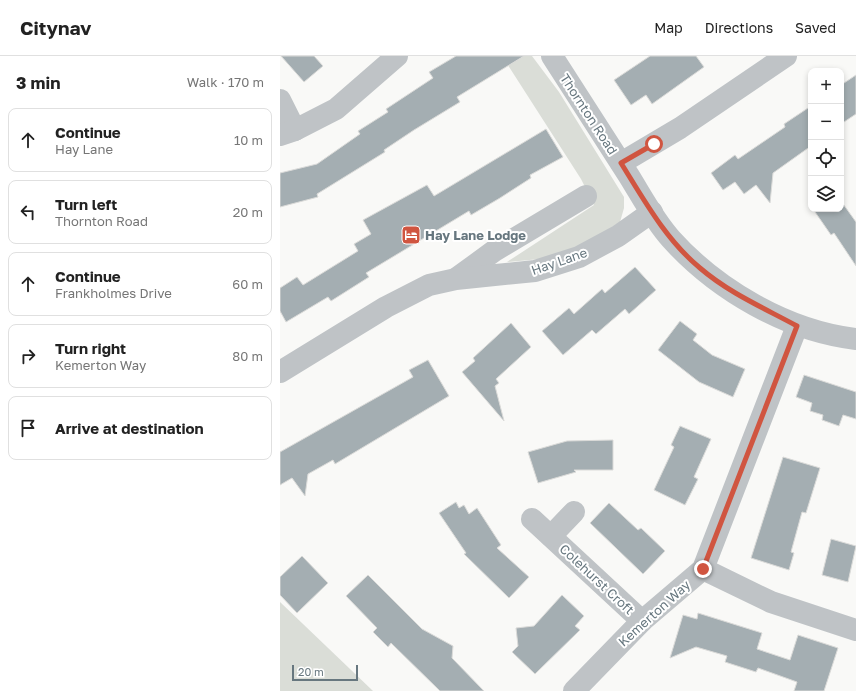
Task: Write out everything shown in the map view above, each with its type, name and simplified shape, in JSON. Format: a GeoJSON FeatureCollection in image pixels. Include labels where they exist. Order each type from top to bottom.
{"type":"FeatureCollection","features":[{"type":"Feature","properties":{"kind":"street"},"geometry":{"type":"LineString","coordinates":[[280,100],[287,132],[336,109],[397,56]]}},
{"type":"Feature","properties":{"kind":"street","name":"Thornton Road"},"geometry":{"type":"LineString","coordinates":[[552,56],[670,238],[699,268],[731,291],[797,326],[830,336],[856,338]]}},
{"type":"Feature","properties":{"kind":"street"},"geometry":{"type":"LineString","coordinates":[[621,163],[680,128],[786,56]]}},
{"type":"Feature","properties":{"kind":"street","name":"Hay Lane"},"geometry":{"type":"LineString","coordinates":[[456,279],[494,251],[586,196]]}},
{"type":"Feature","properties":{"kind":"street","name":"Hay Lane"},"geometry":{"type":"LineString","coordinates":[[280,372],[386,307],[429,286],[456,279],[535,271],[579,257],[618,236],[652,212]]}},
{"type":"Feature","properties":{"kind":"street","name":"Kemerton Way"},"geometry":{"type":"LineString","coordinates":[[574,691],[642,621],[703,569],[797,326]]}},
{"type":"Feature","properties":{"kind":"street","name":"Colehurst Croft"},"geometry":{"type":"LineString","coordinates":[[551,536],[574,512]]}},
{"type":"Feature","properties":{"kind":"street","name":"Colehurst Croft"},"geometry":{"type":"LineString","coordinates":[[532,519],[642,621]]}},
{"type":"Feature","properties":{"kind":"street"},"geometry":{"type":"LineString","coordinates":[[703,569],[771,602],[856,630]]}},
{"type":"Feature","properties":{"kind":"shaded area"},"geometry":{"type":"Polygon","coordinates":[[[502,56],[532,56],[559,92],[624,197],[624,208],[620,222],[587,244],[540,259],[507,262],[594,205],[581,179],[502,56]]]}},
{"type":"Feature","properties":{"kind":"shaded area"},"geometry":{"type":"Polygon","coordinates":[[[280,602],[373,691],[280,691],[280,602]]]}},
{"type":"Feature","properties":{"kind":"building"},"geometry":{"type":"Polygon","coordinates":[[[281,56],[314,56],[323,66],[304,82],[281,56]]]}},
{"type":"Feature","properties":{"kind":"building"},"geometry":{"type":"Polygon","coordinates":[[[456,56],[524,56],[457,97],[460,102],[384,150],[385,152],[317,194],[318,197],[280,207],[280,173],[317,164],[360,134],[358,131],[388,112],[386,109],[433,78],[429,72],[456,56]]]}},
{"type":"Feature","properties":{"kind":"building"},"geometry":{"type":"Polygon","coordinates":[[[650,56],[696,56],[704,67],[652,104],[646,95],[631,105],[614,80],[650,56]]]}},
{"type":"Feature","properties":{"kind":"building"},"geometry":{"type":"Polygon","coordinates":[[[856,75],[856,114],[844,122],[844,104],[844,83],[856,75]]]}},
{"type":"Feature","properties":{"kind":"building"},"geometry":{"type":"Polygon","coordinates":[[[808,108],[808,148],[773,173],[770,203],[756,185],[744,194],[735,182],[723,190],[711,173],[735,155],[738,159],[785,127],[784,124],[808,108]]]}},
{"type":"Feature","properties":{"kind":"building"},"geometry":{"type":"Polygon","coordinates":[[[546,129],[563,157],[530,175],[531,178],[500,198],[471,215],[469,211],[366,273],[369,277],[331,301],[328,297],[286,322],[280,311],[280,288],[297,277],[303,285],[358,251],[354,244],[371,234],[363,220],[427,185],[434,196],[546,129]]]}},
{"type":"Feature","properties":{"kind":"building"},"geometry":{"type":"Polygon","coordinates":[[[844,205],[856,222],[856,266],[834,233],[831,235],[815,212],[844,212],[844,205]]]}},
{"type":"Feature","properties":{"kind":"building"},"geometry":{"type":"Polygon","coordinates":[[[635,267],[656,290],[629,314],[625,309],[596,334],[592,330],[563,355],[542,331],[569,308],[574,314],[602,289],[605,293],[635,267]]]}},
{"type":"Feature","properties":{"kind":"building"},"geometry":{"type":"Polygon","coordinates":[[[680,321],[697,334],[693,340],[712,355],[745,369],[733,397],[699,382],[658,350],[680,321]]]}},
{"type":"Feature","properties":{"kind":"building"},"geometry":{"type":"Polygon","coordinates":[[[511,323],[531,347],[496,379],[499,383],[495,386],[504,421],[462,372],[475,361],[473,358],[511,323]]]}},
{"type":"Feature","properties":{"kind":"building"},"geometry":{"type":"Polygon","coordinates":[[[428,360],[449,396],[335,464],[333,460],[308,474],[305,496],[292,478],[280,485],[280,452],[413,377],[409,370],[428,360]]]}},
{"type":"Feature","properties":{"kind":"building"},"geometry":{"type":"Polygon","coordinates":[[[804,375],[856,392],[856,419],[843,415],[839,426],[822,420],[823,415],[810,411],[812,403],[796,397],[804,375]]]}},
{"type":"Feature","properties":{"kind":"building"},"geometry":{"type":"Polygon","coordinates":[[[680,426],[711,439],[694,477],[698,479],[685,505],[654,490],[674,447],[671,445],[680,426]]]}},
{"type":"Feature","properties":{"kind":"building"},"geometry":{"type":"Polygon","coordinates":[[[613,440],[613,470],[574,470],[576,472],[538,483],[528,452],[567,441],[613,440]]]}},
{"type":"Feature","properties":{"kind":"building"},"geometry":{"type":"Polygon","coordinates":[[[783,457],[820,468],[806,513],[802,512],[791,552],[794,553],[789,570],[751,558],[783,457]]]}},
{"type":"Feature","properties":{"kind":"building"},"geometry":{"type":"Polygon","coordinates":[[[456,502],[459,508],[464,505],[469,514],[477,508],[501,545],[497,548],[529,577],[509,598],[464,554],[466,553],[439,513],[456,502]]]}},
{"type":"Feature","properties":{"kind":"building"},"geometry":{"type":"Polygon","coordinates":[[[609,503],[638,530],[641,528],[665,551],[643,574],[590,523],[609,503]]]}},
{"type":"Feature","properties":{"kind":"building"},"geometry":{"type":"Polygon","coordinates":[[[831,539],[856,546],[848,582],[822,575],[831,539]]]}},
{"type":"Feature","properties":{"kind":"building"},"geometry":{"type":"Polygon","coordinates":[[[302,556],[328,583],[297,613],[280,595],[280,577],[302,556]]]}},
{"type":"Feature","properties":{"kind":"building"},"geometry":{"type":"Polygon","coordinates":[[[368,575],[422,629],[453,646],[452,658],[484,691],[440,691],[391,643],[388,647],[373,632],[377,628],[346,596],[368,575]]]}},
{"type":"Feature","properties":{"kind":"building"},"geometry":{"type":"Polygon","coordinates":[[[562,595],[584,616],[575,626],[580,630],[535,674],[512,652],[518,646],[516,628],[534,626],[562,595]]]}},
{"type":"Feature","properties":{"kind":"building"},"geometry":{"type":"Polygon","coordinates":[[[698,613],[762,633],[757,649],[790,660],[798,635],[838,648],[824,691],[794,691],[797,682],[758,668],[756,672],[725,662],[727,656],[696,647],[670,658],[683,615],[697,619],[698,613]]]}},
{"type":"Feature","properties":{"kind":"place","name":"Hay Lane Lodge"},"geometry":{"type":"Point","coordinates":[411,235]}},
{"type":"Feature","properties":{"kind":"route"},"geometry":{"type":"LineString","coordinates":[[654,144],[621,163],[670,238],[699,268],[731,291],[797,326],[703,569]]}}]}
